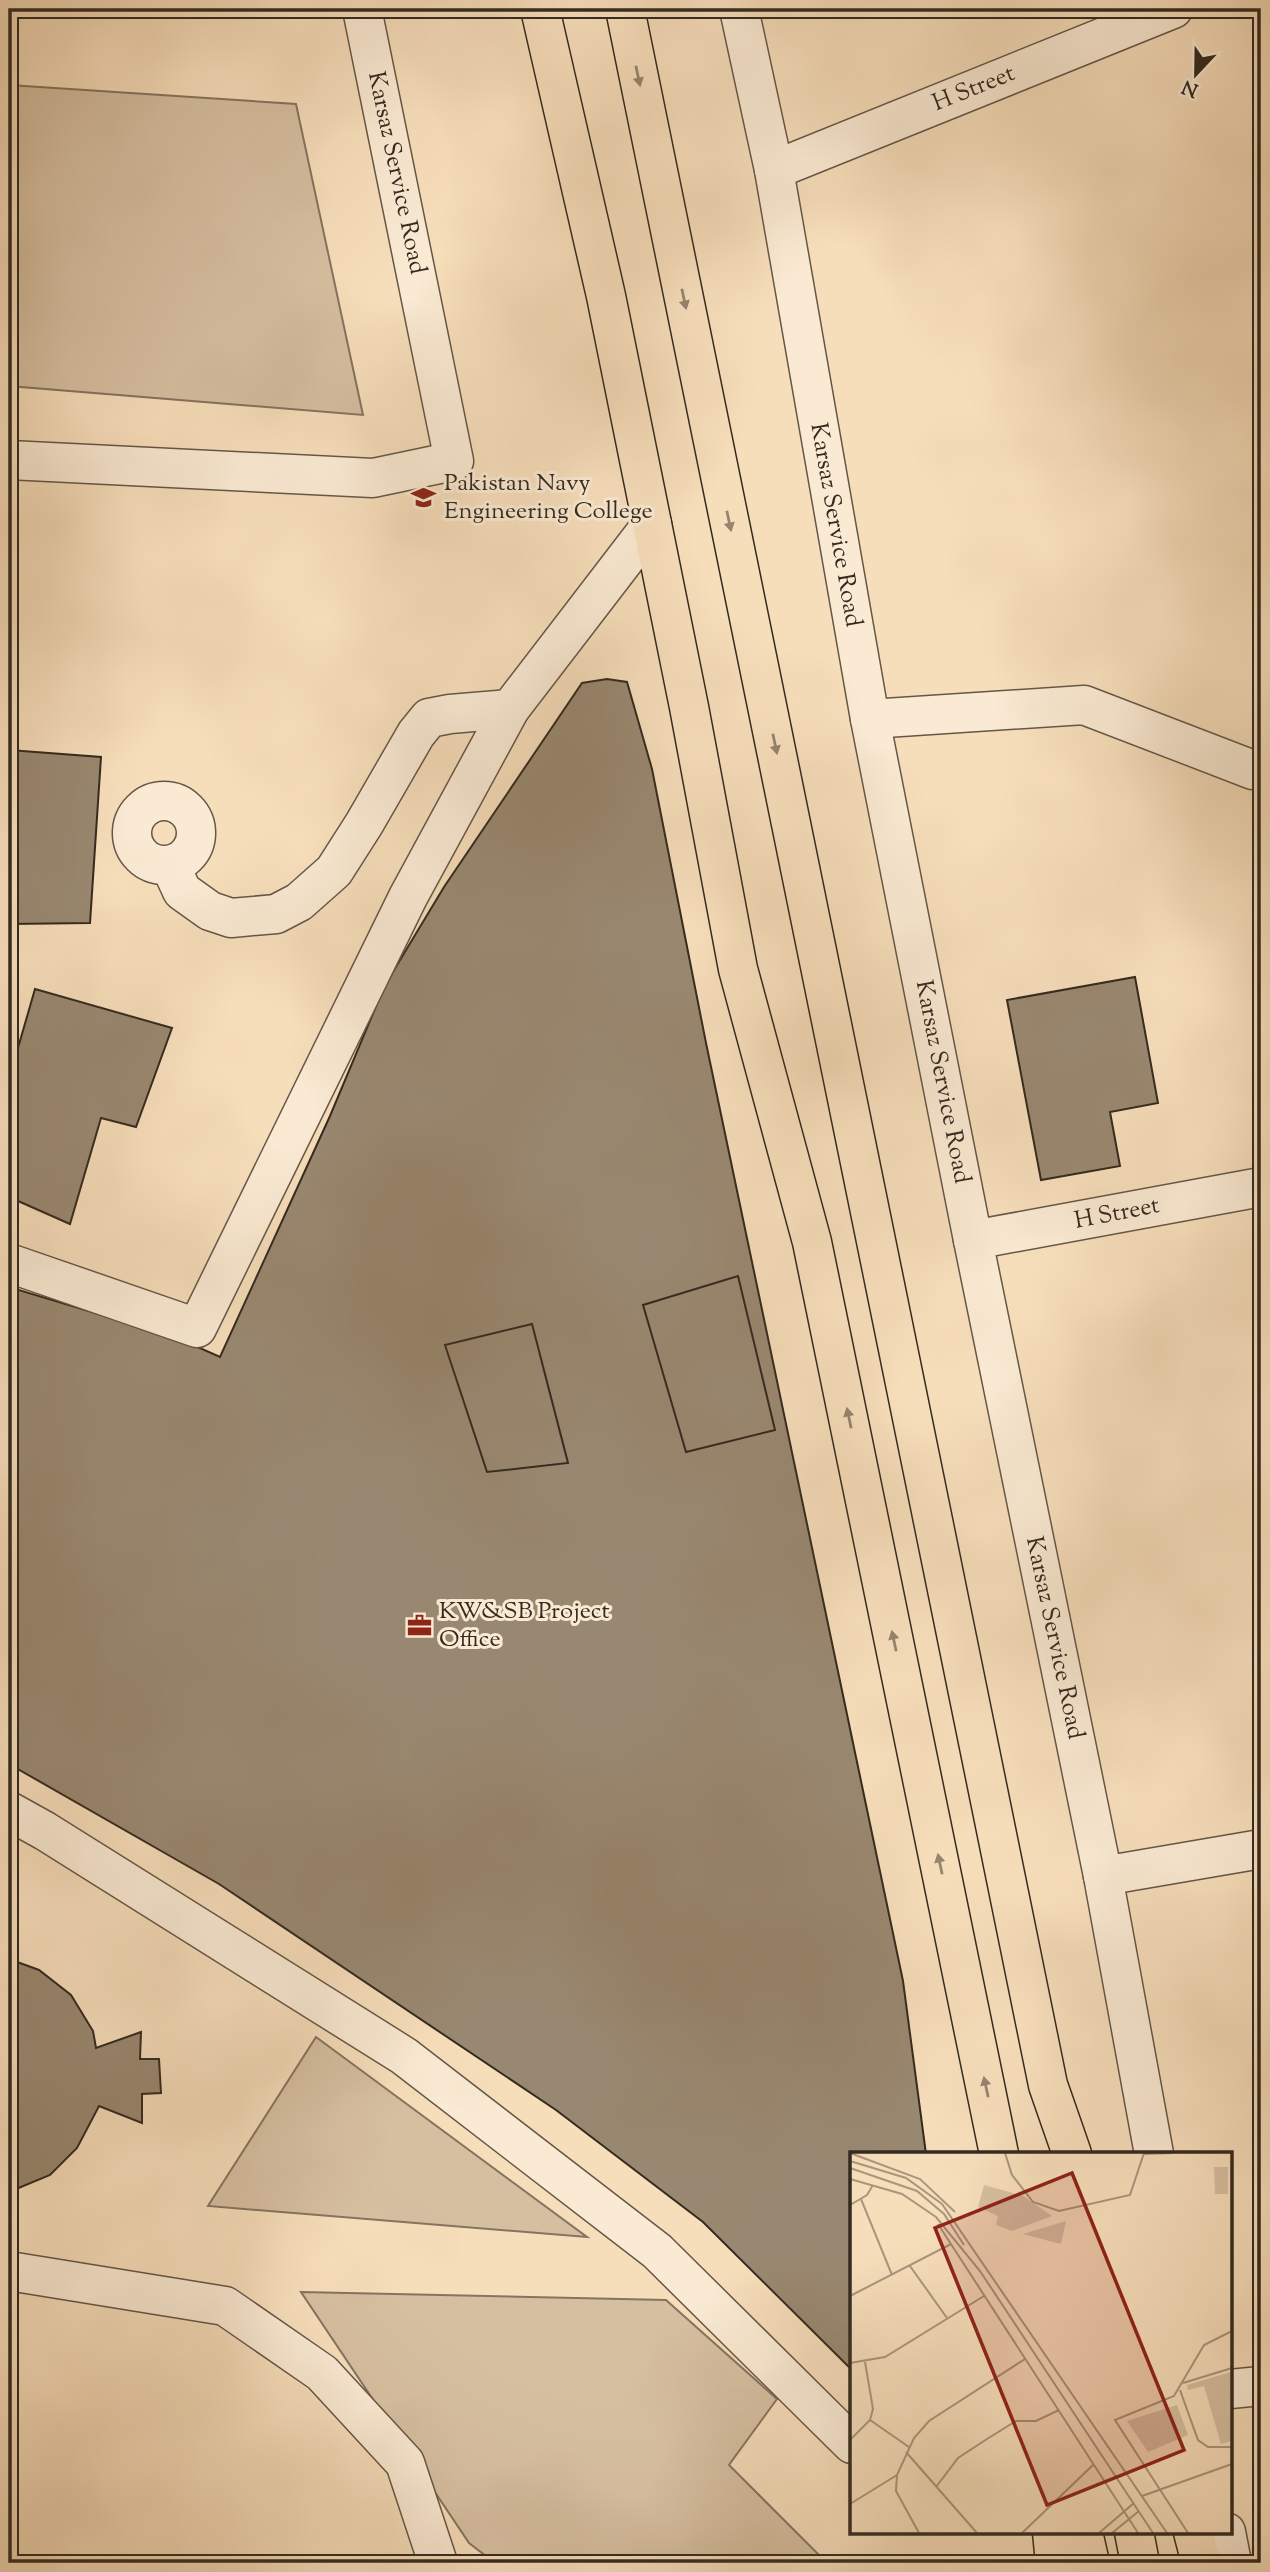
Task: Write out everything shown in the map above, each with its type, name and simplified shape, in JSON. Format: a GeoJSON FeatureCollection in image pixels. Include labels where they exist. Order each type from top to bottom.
{"type":"FeatureCollection","features":[{"type":"Feature","properties":{"kind":"highway"},"geometry":{"type":"LineString","coordinates":[[540,9],[606,296],[738,969],[812,1242],[999,2152]]}},
{"type":"Feature","properties":{"kind":"highway"},"geometry":{"type":"LineString","coordinates":[[625,9],[1061,2152]]}},
{"type":"Feature","properties":{"kind":"highway"},"geometry":{"type":"LineString","coordinates":[[1048,2085],[1071,2152]]}},
{"type":"Feature","properties":{"kind":"highway"},"geometry":{"type":"LineString","coordinates":[[1052,2534],[1055,2563]]}},
{"type":"Feature","properties":{"kind":"highway"},"geometry":{"type":"LineString","coordinates":[[1083,2534],[1090,2563]]}},
{"type":"Feature","properties":{"kind":"highway"},"geometry":{"type":"LineString","coordinates":[[1134,2534],[1140,2563]]}},
{"type":"Feature","properties":{"kind":"highway"},"geometry":{"type":"LineString","coordinates":[[1194,2534],[1201,2563]]}},
{"type":"Feature","properties":{"kind":"street","name":"Karsaz Service Road"},"geometry":{"type":"LineString","coordinates":[[9,460],[373,478],[454,461],[362,9]]}},
{"type":"Feature","properties":{"kind":"street","name":"Karsaz Service Road"},"geometry":{"type":"LineString","coordinates":[[739,9],[774,170],[870,719],[1103,1876],[1154,2152]]}},
{"type":"Feature","properties":{"kind":"street","name":"H Street"},"geometry":{"type":"LineString","coordinates":[[774,170],[1173,9]]}},
{"type":"Feature","properties":{"kind":"street"},"geometry":{"type":"LineString","coordinates":[[9,1263],[197,1328],[408,897],[510,709],[652,524]]}},
{"type":"Feature","properties":{"kind":"street"},"geometry":{"type":"LineString","coordinates":[[870,719],[1084,705],[1253,770],[1261,769]]}},
{"type":"Feature","properties":{"kind":"street"},"geometry":{"type":"LineString","coordinates":[[170,865],[182,891],[210,911],[231,918],[276,914],[299,902],[334,871],[416,734],[429,718],[450,713],[510,709]]}},
{"type":"Feature","properties":{"kind":"street","name":"H Street"},"geometry":{"type":"LineString","coordinates":[[973,1241],[1261,1187]]}},
{"type":"Feature","properties":{"kind":"street"},"geometry":{"type":"LineString","coordinates":[[9,1811],[404,2056],[657,2251],[850,2442]]}},
{"type":"Feature","properties":{"kind":"street"},"geometry":{"type":"LineString","coordinates":[[1103,1876],[1261,1849]]}},
{"type":"Feature","properties":{"kind":"street"},"geometry":{"type":"LineString","coordinates":[[9,2271],[225,2306],[322,2373],[405,2463],[438,2563]]}},
{"type":"Feature","properties":{"kind":"street"},"geometry":{"type":"LineString","coordinates":[[1232,2389],[1261,2386]]}},
{"type":"Feature","properties":{"kind":"street"},"geometry":{"type":"LineString","coordinates":[[1226,2534],[1232,2563]]}},
{"type":"Feature","properties":{"kind":"shaded area"},"geometry":{"type":"Polygon","coordinates":[[[9,85],[296,104],[363,415],[9,386],[9,85]]]}},
{"type":"Feature","properties":{"kind":"shaded area"},"geometry":{"type":"Polygon","coordinates":[[[316,2037],[587,2237],[208,2206],[316,2037]]]}},
{"type":"Feature","properties":{"kind":"shaded area"},"geometry":{"type":"Polygon","coordinates":[[[301,2292],[666,2300],[777,2399],[729,2465],[827,2563],[495,2563],[469,2543],[301,2292]]]}},
{"type":"Feature","properties":{"kind":"building","name":"KW&SB Project Office"},"geometry":{"type":"Polygon","coordinates":[[[607,679],[627,682],[652,769],[706,1043],[903,1981],[926,2152],[850,2152],[850,2368],[703,2222],[556,2110],[219,1884],[9,1764],[9,1287],[175,1337],[220,1357],[330,1116],[385,985],[444,887],[582,683],[607,679]]]}},
{"type":"Feature","properties":{"kind":"building"},"geometry":{"type":"Polygon","coordinates":[[[9,750],[101,757],[90,923],[9,924],[9,750]]]}},
{"type":"Feature","properties":{"kind":"building"},"geometry":{"type":"Polygon","coordinates":[[[1135,977],[1158,1103],[1110,1112],[1120,1166],[1041,1180],[1007,1000],[1135,977]]]}},
{"type":"Feature","properties":{"kind":"building"},"geometry":{"type":"Polygon","coordinates":[[[35,989],[172,1028],[136,1127],[101,1118],[70,1224],[9,1197],[9,1079],[35,989]]]}},
{"type":"Feature","properties":{"kind":"building"},"geometry":{"type":"Polygon","coordinates":[[[738,1276],[775,1430],[686,1452],[643,1305],[738,1276]]]}},
{"type":"Feature","properties":{"kind":"building"},"geometry":{"type":"Polygon","coordinates":[[[532,1324],[568,1463],[487,1472],[445,1345],[532,1324]]]}},
{"type":"Feature","properties":{"kind":"building"},"geometry":{"type":"Polygon","coordinates":[[[9,1959],[39,1970],[71,1995],[93,2031],[96,2048],[141,2032],[140,2059],[159,2059],[161,2093],[142,2094],[142,2123],[99,2106],[77,2148],[50,2175],[9,2192],[9,1959]]]}},
{"type":"Feature","properties":{"kind":"place","name":"Pakistan Navy Engineering College"},"geometry":{"type":"Point","coordinates":[424,498]}},
{"type":"Feature","properties":{"kind":"place","name":"KW&SB Project Office"},"geometry":{"type":"Point","coordinates":[419,1626]}}]}
